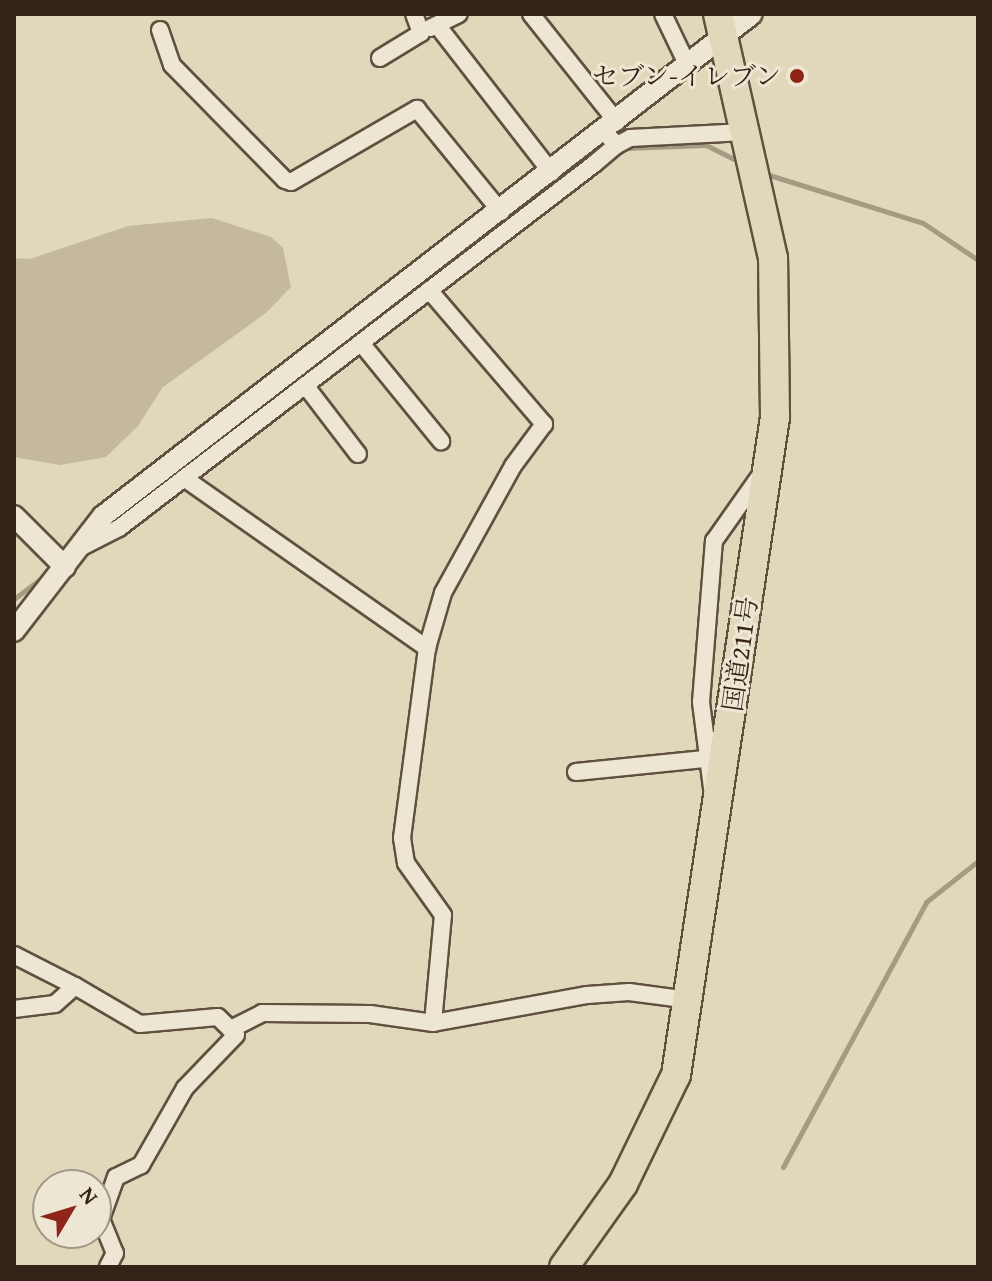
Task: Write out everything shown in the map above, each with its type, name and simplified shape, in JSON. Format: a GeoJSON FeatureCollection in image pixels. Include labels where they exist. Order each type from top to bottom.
{"type":"FeatureCollection","features":[{"type":"Feature","properties":{"kind":"highway","name":"国道211号"},"geometry":{"type":"LineString","coordinates":[[564,1267],[623,1184],[658,1120],[676,1075],[690,1000],[767,465],[778,351],[773,258],[720,24]]}},
{"type":"Feature","properties":{"kind":"street"},"geometry":{"type":"LineString","coordinates":[[414,14],[421,33]]}},
{"type":"Feature","properties":{"kind":"street"},"geometry":{"type":"LineString","coordinates":[[380,58],[459,14]]}},
{"type":"Feature","properties":{"kind":"street"},"geometry":{"type":"LineString","coordinates":[[531,14],[612,133],[630,138],[745,132]]}},
{"type":"Feature","properties":{"kind":"street"},"geometry":{"type":"LineString","coordinates":[[663,14],[686,62]]}},
{"type":"Feature","properties":{"kind":"street"},"geometry":{"type":"LineString","coordinates":[[76,549],[119,528],[429,290],[612,133],[686,62],[720,24],[752,14]]}},
{"type":"Feature","properties":{"kind":"street"},"geometry":{"type":"LineString","coordinates":[[437,25],[552,173]]}},
{"type":"Feature","properties":{"kind":"street"},"geometry":{"type":"LineString","coordinates":[[160,30],[172,65],[285,180],[417,109],[501,212]]}},
{"type":"Feature","properties":{"kind":"street"},"geometry":{"type":"LineString","coordinates":[[14,631],[76,549],[115,506],[552,173],[612,133]]}},
{"type":"Feature","properties":{"kind":"street"},"geometry":{"type":"LineString","coordinates":[[429,290],[544,424],[513,466],[443,593],[427,648],[402,838],[406,863],[443,915],[433,1023]]}},
{"type":"Feature","properties":{"kind":"street"},"geometry":{"type":"LineString","coordinates":[[361,343],[441,441]]}},
{"type":"Feature","properties":{"kind":"street"},"geometry":{"type":"LineString","coordinates":[[305,385],[358,454]]}},
{"type":"Feature","properties":{"kind":"street"},"geometry":{"type":"LineString","coordinates":[[718,808],[704,759],[703,641],[714,541],[767,465]]}},
{"type":"Feature","properties":{"kind":"street"},"geometry":{"type":"LineString","coordinates":[[184,478],[427,648]]}},
{"type":"Feature","properties":{"kind":"street"},"geometry":{"type":"LineString","coordinates":[[14,516],[65,567]]}},
{"type":"Feature","properties":{"kind":"street"},"geometry":{"type":"LineString","coordinates":[[576,772],[704,759]]}},
{"type":"Feature","properties":{"kind":"street"},"geometry":{"type":"LineString","coordinates":[[14,955],[140,1024],[207,1016],[233,1028]]}},
{"type":"Feature","properties":{"kind":"street"},"geometry":{"type":"LineString","coordinates":[[14,1009],[55,1004],[75,986]]}},
{"type":"Feature","properties":{"kind":"street"},"geometry":{"type":"LineString","coordinates":[[233,1028],[262,1013],[370,1014],[433,1023],[587,995],[629,992],[690,1000]]}},
{"type":"Feature","properties":{"kind":"street"},"geometry":{"type":"LineString","coordinates":[[108,1267],[115,1253],[101,1219],[116,1177],[149,1155],[185,1088],[204,1064],[234,1043],[233,1028]]}},
{"type":"Feature","properties":{"kind":"shaded area"},"geometry":{"type":"Polygon","coordinates":[[[212,218],[271,237],[283,248],[291,287],[266,313],[163,387],[138,426],[106,457],[60,465],[14,457],[14,258],[30,259],[128,226],[212,218]]]}},
{"type":"Feature","properties":{"kind":"waterway"},"geometry":{"type":"LineString","coordinates":[[625,148],[706,145],[742,163]]}},
{"type":"Feature","properties":{"kind":"waterway"},"geometry":{"type":"LineString","coordinates":[[766,174],[923,223],[978,260]]}},
{"type":"Feature","properties":{"kind":"waterway"},"geometry":{"type":"LineString","coordinates":[[123,515],[147,497]]}},
{"type":"Feature","properties":{"kind":"waterway"},"geometry":{"type":"LineString","coordinates":[[14,599],[48,573]]}},
{"type":"Feature","properties":{"kind":"waterway"},"geometry":{"type":"LineString","coordinates":[[783,1167],[926,902],[978,861]]}},
{"type":"Feature","properties":{"kind":"place","name":"セブン-イレブン"},"geometry":{"type":"Point","coordinates":[797,76]}}]}
